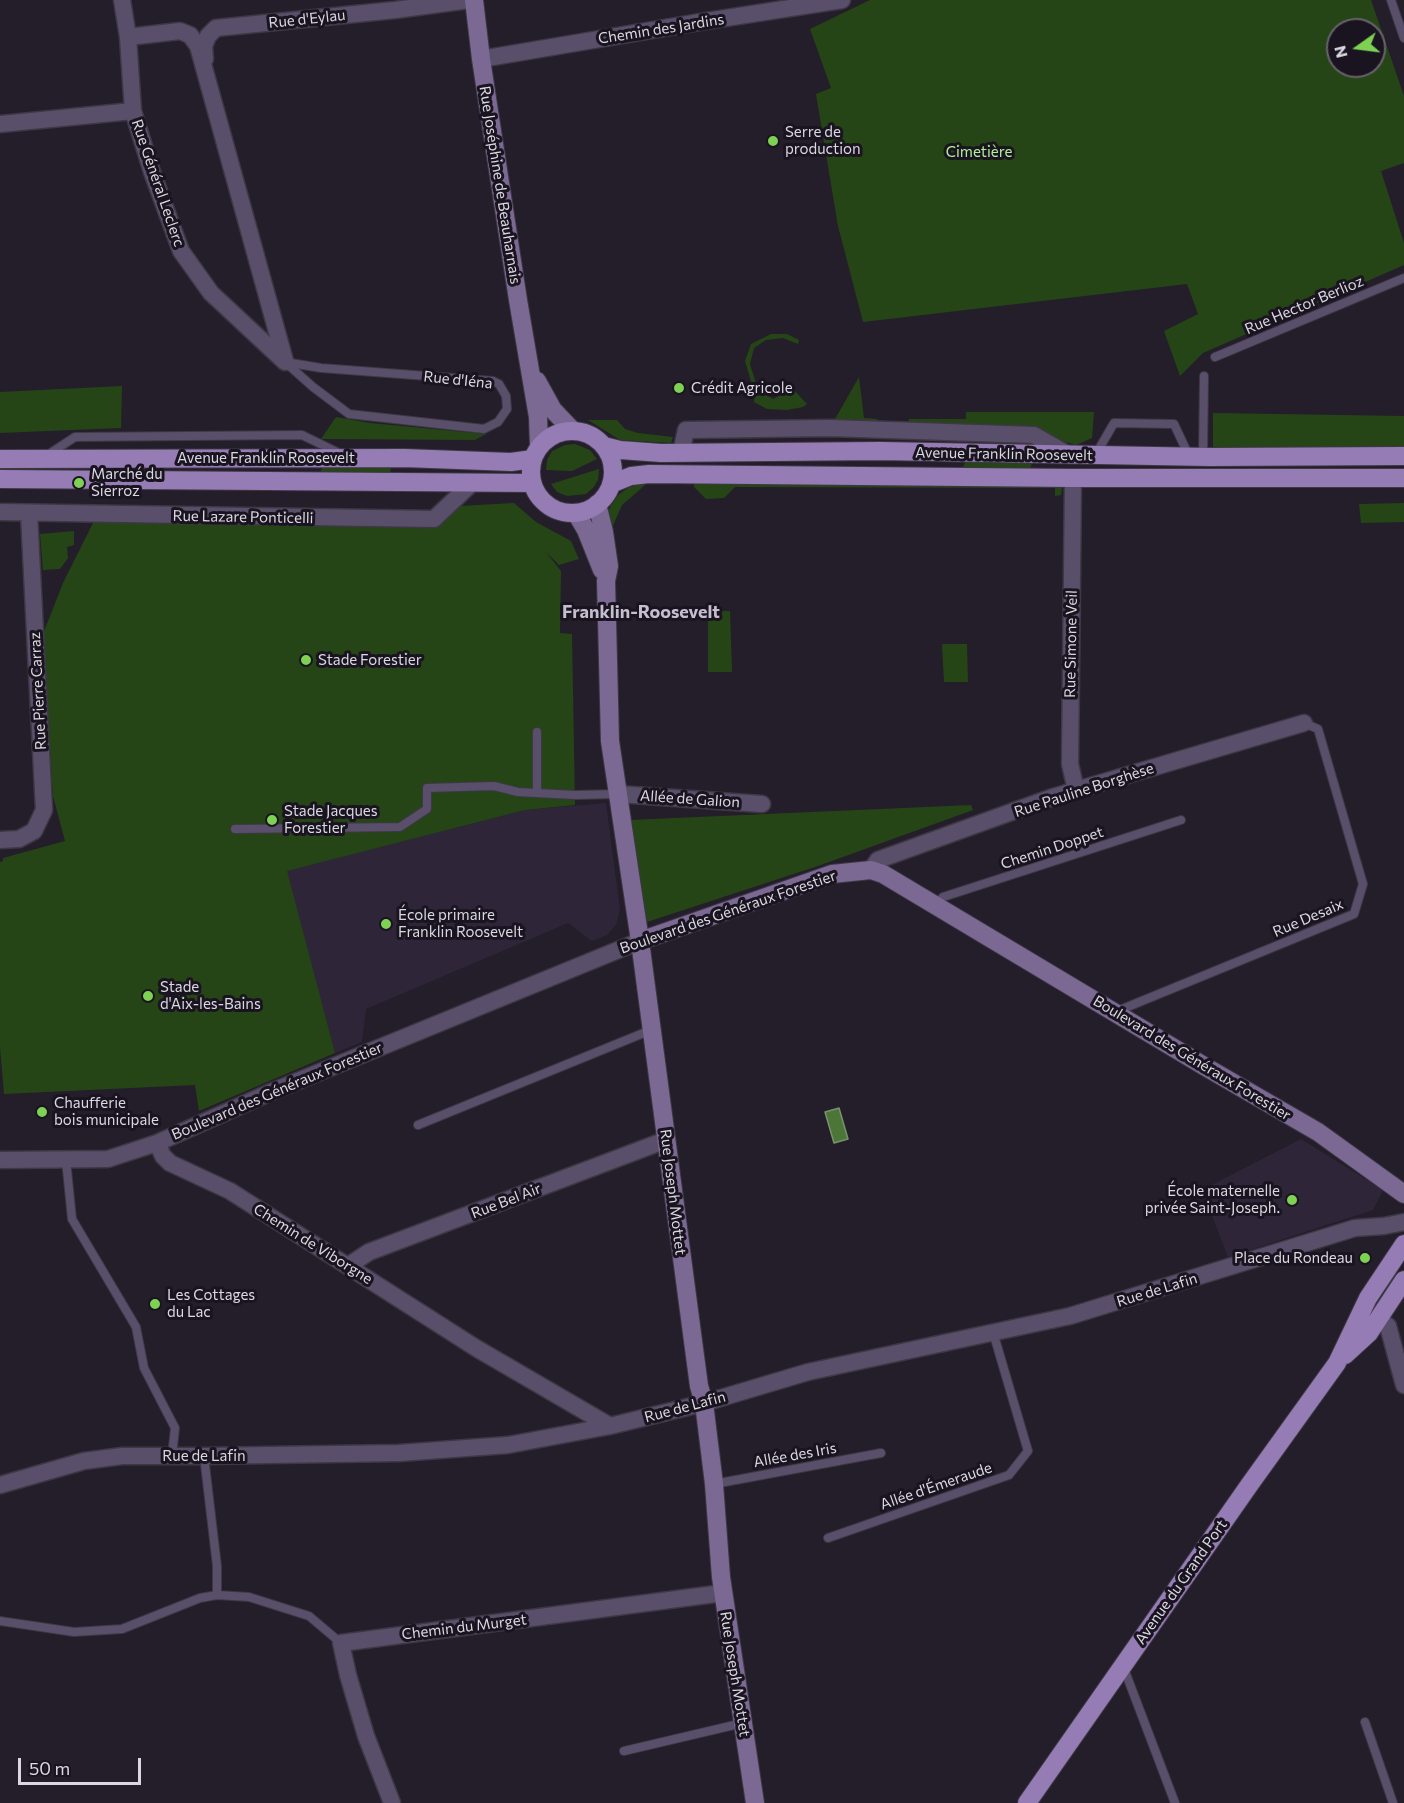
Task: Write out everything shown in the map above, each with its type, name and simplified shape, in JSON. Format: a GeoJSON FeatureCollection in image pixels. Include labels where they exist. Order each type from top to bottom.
{"type":"FeatureCollection","features":[{"type":"Feature","properties":{"kind":"main road"},"geometry":{"type":"LineString","coordinates":[[560,432],[584,432],[604,446],[613,469],[611,484],[605,496],[597,504],[576,513],[564,512],[544,502],[537,494],[532,483],[531,471],[536,453],[549,438],[560,432]]}},
{"type":"Feature","properties":{"kind":"main road","name":"Avenue Franklin Roosevelt"},"geometry":{"type":"LineString","coordinates":[[604,446],[620,450],[681,453],[880,452],[1196,457],[1404,456]]}},
{"type":"Feature","properties":{"kind":"main road","name":"Avenue Franklin Roosevelt"},"geometry":{"type":"LineString","coordinates":[[0,459],[349,458],[511,462],[536,453]]}},
{"type":"Feature","properties":{"kind":"main road","name":"Avenue Franklin Roosevelt"},"geometry":{"type":"LineString","coordinates":[[611,484],[631,476],[648,474],[1404,478]]}},
{"type":"Feature","properties":{"kind":"main road","name":"Avenue Franklin Roosevelt"},"geometry":{"type":"LineString","coordinates":[[0,478],[532,483]]}},
{"type":"Feature","properties":{"kind":"main road"},"geometry":{"type":"LineString","coordinates":[[1368,1298],[1404,1244]]}},
{"type":"Feature","properties":{"kind":"main road"},"geometry":{"type":"LineString","coordinates":[[1378,1319],[1404,1280]]}},
{"type":"Feature","properties":{"kind":"main road","name":"Avenue du Grand Port"},"geometry":{"type":"LineString","coordinates":[[1027,1803],[1337,1363],[1368,1298]]}},
{"type":"Feature","properties":{"kind":"main road","name":"Avenue du Grand Port"},"geometry":{"type":"LineString","coordinates":[[1337,1363],[1369,1333],[1378,1319]]}},
{"type":"Feature","properties":{"kind":"street","name":"Rue Général Leclerc"},"geometry":{"type":"LineString","coordinates":[[122,0],[128,37],[133,111],[152,172],[181,251],[211,293],[285,362]]}},
{"type":"Feature","properties":{"kind":"street","name":"Rue d'Eylau"},"geometry":{"type":"LineString","coordinates":[[205,69],[204,46],[208,36],[216,28],[469,0]]}},
{"type":"Feature","properties":{"kind":"street","name":"Rue Joséphine de Beauharnais"},"geometry":{"type":"LineString","coordinates":[[474,0],[481,59],[538,417],[536,453]]}},
{"type":"Feature","properties":{"kind":"street","name":"Chemin des Jardins"},"geometry":{"type":"LineString","coordinates":[[481,59],[842,0]]}},
{"type":"Feature","properties":{"kind":"street"},"geometry":{"type":"LineString","coordinates":[[128,37],[180,31],[190,35],[198,46],[285,362]]}},
{"type":"Feature","properties":{"kind":"street"},"geometry":{"type":"LineString","coordinates":[[0,124],[133,111]]}},
{"type":"Feature","properties":{"kind":"street","name":"Rue Joséphine de Beauharnais"},"geometry":{"type":"LineString","coordinates":[[530,369],[553,410],[573,431]]}},
{"type":"Feature","properties":{"kind":"street","name":"Rue Simone Veil"},"geometry":{"type":"LineString","coordinates":[[1073,478],[1070,764],[1076,790]]}},
{"type":"Feature","properties":{"kind":"street","name":"Rue Lazare Ponticelli"},"geometry":{"type":"LineString","coordinates":[[0,512],[434,519],[472,483]]}},
{"type":"Feature","properties":{"kind":"street","name":"Rue Joseph Mottet"},"geometry":{"type":"LineString","coordinates":[[597,504],[609,566],[606,580],[610,741],[640,941],[699,1386],[704,1403],[714,1484],[716,1531],[723,1593],[755,1803]]}},
{"type":"Feature","properties":{"kind":"street","name":"Rue Pierre Carraz"},"geometry":{"type":"LineString","coordinates":[[0,840],[19,838],[34,831],[44,810],[29,513]]}},
{"type":"Feature","properties":{"kind":"street","name":"Rue Joseph Mottet"},"geometry":{"type":"LineString","coordinates":[[576,513],[586,530],[606,580]]}},
{"type":"Feature","properties":{"kind":"street","name":"Rue Pauline Borghèse"},"geometry":{"type":"LineString","coordinates":[[871,870],[878,860],[1076,790],[1304,723]]}},
{"type":"Feature","properties":{"kind":"street","name":"Allée de Galion"},"geometry":{"type":"LineString","coordinates":[[618,794],[762,804]]}},
{"type":"Feature","properties":{"kind":"street","name":"Boulevard des Généraux Forestier"},"geometry":{"type":"LineString","coordinates":[[157,1143],[271,1092],[640,941],[832,874],[871,870],[900,882],[936,906],[1318,1132],[1398,1190]]}},
{"type":"Feature","properties":{"kind":"street","name":"Rue Bel Air"},"geometry":{"type":"LineString","coordinates":[[348,1266],[369,1252],[666,1140]]}},
{"type":"Feature","properties":{"kind":"street"},"geometry":{"type":"LineString","coordinates":[[0,1160],[108,1159],[157,1143]]}},
{"type":"Feature","properties":{"kind":"street","name":"Chemin de Viborgne"},"geometry":{"type":"LineString","coordinates":[[157,1143],[163,1156],[170,1162],[230,1191],[476,1348],[609,1426]]}},
{"type":"Feature","properties":{"kind":"street"},"geometry":{"type":"LineString","coordinates":[[1398,1190],[1404,1201]]}},
{"type":"Feature","properties":{"kind":"street","name":"Rue de Lafin"},"geometry":{"type":"LineString","coordinates":[[0,1485],[84,1461],[122,1456],[399,1452],[507,1445],[609,1426],[704,1403],[802,1373],[1070,1316],[1355,1228],[1404,1222]]}},
{"type":"Feature","properties":{"kind":"street"},"geometry":{"type":"LineString","coordinates":[[1378,1319],[1388,1326],[1404,1385]]}},
{"type":"Feature","properties":{"kind":"street","name":"Chemin du Murget"},"geometry":{"type":"LineString","coordinates":[[341,1644],[723,1593]]}},
{"type":"Feature","properties":{"kind":"street"},"geometry":{"type":"LineString","coordinates":[[341,1644],[366,1736],[392,1803]]}},
{"type":"Feature","properties":{"kind":"lane"},"geometry":{"type":"LineString","coordinates":[[1391,0],[1404,38]]}},
{"type":"Feature","properties":{"kind":"lane","name":"Rue Hector Berlioz"},"geometry":{"type":"LineString","coordinates":[[1215,357],[1404,278]]}},
{"type":"Feature","properties":{"kind":"lane","name":"Rue d'Iéna"},"geometry":{"type":"LineString","coordinates":[[285,362],[321,368],[493,381],[499,384],[506,396],[507,409],[498,422],[484,429],[349,414],[285,362]]}},
{"type":"Feature","properties":{"kind":"lane"},"geometry":{"type":"LineString","coordinates":[[1196,457],[1204,376]]}},
{"type":"Feature","properties":{"kind":"lane"},"geometry":{"type":"LineString","coordinates":[[1095,455],[1114,423],[1174,424],[1196,457]]}},
{"type":"Feature","properties":{"kind":"lane","name":"Rue Desaix"},"geometry":{"type":"LineString","coordinates":[[1114,1012],[1354,914],[1363,884],[1318,729],[1304,723]]}},
{"type":"Feature","properties":{"kind":"lane"},"geometry":{"type":"LineString","coordinates":[[537,732],[537,794]]}},
{"type":"Feature","properties":{"kind":"lane"},"geometry":{"type":"LineString","coordinates":[[235,829],[400,827],[427,809],[427,788],[494,786],[537,794],[618,794]]}},
{"type":"Feature","properties":{"kind":"lane","name":"Chemin Doppet"},"geometry":{"type":"LineString","coordinates":[[936,906],[943,897],[1181,820]]}},
{"type":"Feature","properties":{"kind":"lane"},"geometry":{"type":"LineString","coordinates":[[418,1125],[652,1030]]}},
{"type":"Feature","properties":{"kind":"lane"},"geometry":{"type":"LineString","coordinates":[[66,1160],[72,1219],[136,1327],[144,1368],[175,1428],[172,1456]]}},
{"type":"Feature","properties":{"kind":"lane"},"geometry":{"type":"LineString","coordinates":[[1368,1298],[1378,1319]]}},
{"type":"Feature","properties":{"kind":"lane","name":"Allée d'Émeraude"},"geometry":{"type":"LineString","coordinates":[[828,1538],[1009,1475],[1028,1451],[993,1331]]}},
{"type":"Feature","properties":{"kind":"lane","name":"Allée des Iris"},"geometry":{"type":"LineString","coordinates":[[714,1484],[882,1453]]}},
{"type":"Feature","properties":{"kind":"lane"},"geometry":{"type":"LineString","coordinates":[[204,1456],[217,1566],[217,1595]]}},
{"type":"Feature","properties":{"kind":"lane"},"geometry":{"type":"LineString","coordinates":[[0,1621],[74,1632],[122,1629],[201,1598],[217,1595],[249,1598],[309,1616],[341,1644]]}},
{"type":"Feature","properties":{"kind":"lane"},"geometry":{"type":"LineString","coordinates":[[1123,1665],[1175,1803]]}},
{"type":"Feature","properties":{"kind":"lane"},"geometry":{"type":"LineString","coordinates":[[1365,1722],[1393,1803]]}},
{"type":"Feature","properties":{"kind":"lane"},"geometry":{"type":"LineString","coordinates":[[624,1751],[743,1723]]}},
{"type":"Feature","properties":{"kind":"shaded area"},"geometry":{"type":"Polygon","coordinates":[[[606,803],[620,909],[616,925],[607,935],[592,941],[568,923],[366,1009],[362,1042],[335,1053],[286,871],[525,810],[606,803]]]}},
{"type":"Feature","properties":{"kind":"shaded area"},"geometry":{"type":"Polygon","coordinates":[[[839,1108],[848,1139],[834,1143],[825,1112],[839,1108]]]}},
{"type":"Feature","properties":{"kind":"shaded area","name":"École maternelle privée Saint-Joseph."},"geometry":{"type":"Polygon","coordinates":[[[1301,1139],[1383,1190],[1373,1210],[1228,1257],[1202,1190],[1301,1139]]]}},
{"type":"Feature","properties":{"kind":"green space","name":"Cimetière"},"geometry":{"type":"Polygon","coordinates":[[[870,0],[1371,0],[1377,18],[1326,18],[1326,78],[1386,78],[1386,44],[1404,96],[1404,163],[1381,171],[1404,243],[1404,265],[1203,353],[1180,376],[1164,331],[1198,314],[1187,284],[863,322],[838,226],[816,94],[831,88],[810,29],[870,0]]]}},
{"type":"Feature","properties":{"kind":"green space"},"geometry":{"type":"Polygon","coordinates":[[[771,334],[787,334],[799,340],[798,344],[783,338],[766,340],[754,348],[750,364],[758,390],[773,399],[793,389],[807,404],[803,407],[787,410],[767,409],[754,402],[755,395],[745,361],[751,344],[771,334]]]}},
{"type":"Feature","properties":{"kind":"green space"},"geometry":{"type":"Polygon","coordinates":[[[859,377],[864,418],[878,419],[874,425],[835,419],[859,377]]]}},
{"type":"Feature","properties":{"kind":"green space"},"geometry":{"type":"Polygon","coordinates":[[[122,386],[121,428],[0,433],[0,392],[122,386]]]}},
{"type":"Feature","properties":{"kind":"green space"},"geometry":{"type":"Polygon","coordinates":[[[966,412],[1094,412],[1092,438],[1076,445],[1059,440],[1042,430],[908,425],[909,419],[966,419],[966,412]]]}},
{"type":"Feature","properties":{"kind":"green space"},"geometry":{"type":"Polygon","coordinates":[[[1213,413],[1404,416],[1404,448],[1213,447],[1213,413]]]}},
{"type":"Feature","properties":{"kind":"green space"},"geometry":{"type":"Polygon","coordinates":[[[336,417],[370,423],[486,434],[475,440],[321,439],[336,417]]]}},
{"type":"Feature","properties":{"kind":"green space"},"geometry":{"type":"Polygon","coordinates":[[[588,420],[617,420],[625,429],[638,433],[673,437],[671,443],[620,440],[588,420]]]}},
{"type":"Feature","properties":{"kind":"green space"},"geometry":{"type":"Polygon","coordinates":[[[575,444],[590,450],[597,459],[572,471],[546,470],[547,460],[552,451],[565,445],[575,444]]]}},
{"type":"Feature","properties":{"kind":"green space"},"geometry":{"type":"Polygon","coordinates":[[[966,461],[1032,463],[1030,469],[962,469],[966,461]]]}},
{"type":"Feature","properties":{"kind":"green space"},"geometry":{"type":"Polygon","coordinates":[[[325,462],[392,462],[390,473],[320,473],[325,462]]]}},
{"type":"Feature","properties":{"kind":"green space"},"geometry":{"type":"Polygon","coordinates":[[[599,469],[598,480],[586,494],[567,496],[557,492],[551,484],[599,469]]]}},
{"type":"Feature","properties":{"kind":"green space"},"geometry":{"type":"Polygon","coordinates":[[[694,480],[1062,482],[1062,487],[1061,495],[1055,496],[1055,488],[735,487],[724,498],[706,499],[694,487],[694,480]]]}},
{"type":"Feature","properties":{"kind":"green space"},"geometry":{"type":"Polygon","coordinates":[[[644,481],[645,485],[622,505],[611,530],[606,517],[611,505],[618,495],[644,481]]]}},
{"type":"Feature","properties":{"kind":"green space","name":"Stade Jacques Forestier"},"geometry":{"type":"Polygon","coordinates":[[[514,503],[536,522],[571,541],[579,559],[559,565],[545,551],[561,571],[560,633],[572,634],[575,805],[525,810],[287,871],[335,1053],[199,1111],[195,1085],[4,1094],[0,1047],[0,862],[3,858],[65,841],[53,796],[43,634],[63,583],[95,519],[443,523],[460,506],[514,503]]]}},
{"type":"Feature","properties":{"kind":"green space"},"geometry":{"type":"Polygon","coordinates":[[[1404,503],[1404,522],[1361,523],[1359,504],[1404,503]]]}},
{"type":"Feature","properties":{"kind":"green space"},"geometry":{"type":"Polygon","coordinates":[[[74,531],[74,545],[67,547],[68,558],[60,569],[43,570],[40,534],[74,531]]]}},
{"type":"Feature","properties":{"kind":"green space"},"geometry":{"type":"Polygon","coordinates":[[[708,611],[730,611],[732,672],[708,672],[708,611]]]}},
{"type":"Feature","properties":{"kind":"green space"},"geometry":{"type":"Polygon","coordinates":[[[942,644],[967,644],[968,682],[944,682],[942,644]]]}},
{"type":"Feature","properties":{"kind":"green space"},"geometry":{"type":"Polygon","coordinates":[[[971,805],[973,810],[818,866],[647,922],[630,820],[971,805]]]}},
{"type":"Feature","properties":{"kind":"place","name":"Serre de production"},"geometry":{"type":"Point","coordinates":[773,141]}},
{"type":"Feature","properties":{"kind":"place","name":"Crédit Agricole"},"geometry":{"type":"Point","coordinates":[679,388]}},
{"type":"Feature","properties":{"kind":"place","name":"Marché du Sierroz"},"geometry":{"type":"Point","coordinates":[79,483]}},
{"type":"Feature","properties":{"kind":"place","name":"Stade Forestier"},"geometry":{"type":"Point","coordinates":[306,660]}},
{"type":"Feature","properties":{"kind":"place","name":"Stade Jacques Forestier"},"geometry":{"type":"Point","coordinates":[272,820]}},
{"type":"Feature","properties":{"kind":"place","name":"École primaire Franklin Roosevelt"},"geometry":{"type":"Point","coordinates":[386,924]}},
{"type":"Feature","properties":{"kind":"place","name":"Stade d'Aix-les-Bains"},"geometry":{"type":"Point","coordinates":[148,996]}},
{"type":"Feature","properties":{"kind":"place","name":"Chaufferie bois municipale"},"geometry":{"type":"Point","coordinates":[42,1112]}},
{"type":"Feature","properties":{"kind":"place","name":"École maternelle privée Saint-Joseph."},"geometry":{"type":"Point","coordinates":[1292,1200]}},
{"type":"Feature","properties":{"kind":"place","name":"Place du Rondeau"},"geometry":{"type":"Point","coordinates":[1365,1258]}},
{"type":"Feature","properties":{"kind":"place","name":"Les Cottages du Lac"},"geometry":{"type":"Point","coordinates":[155,1304]}},
{"type":"Feature","properties":{"kind":"district","name":"Franklin-Roosevelt"},"geometry":{"type":"Point","coordinates":[641,612]}}]}
